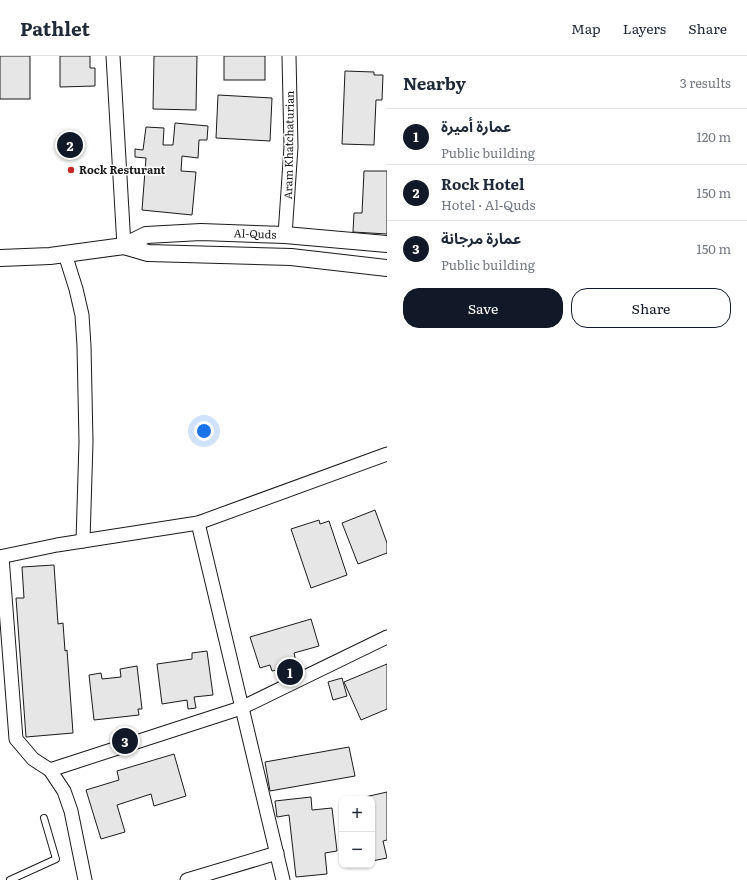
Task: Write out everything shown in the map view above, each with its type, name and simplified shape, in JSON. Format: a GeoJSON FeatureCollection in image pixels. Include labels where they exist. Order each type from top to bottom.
{"type":"FeatureCollection","features":[{"type":"Feature","properties":{"kind":"street"},"geometry":{"type":"LineString","coordinates":[[113,56],[124,246]]}},
{"type":"Feature","properties":{"kind":"street","name":"Aram Khatchaturian"},"geometry":{"type":"LineString","coordinates":[[285,235],[291,147],[289,56]]}},
{"type":"Feature","properties":{"kind":"street","name":"Al-Quds"},"geometry":{"type":"LineString","coordinates":[[0,258],[66,254],[124,246],[146,235],[201,232],[285,235],[387,244]]}},
{"type":"Feature","properties":{"kind":"street","name":"Al-Quds"},"geometry":{"type":"LineString","coordinates":[[124,246],[148,254],[291,257],[387,268]]}},
{"type":"Feature","properties":{"kind":"street"},"geometry":{"type":"LineString","coordinates":[[66,254],[82,315],[84,346],[86,442],[83,541]]}},
{"type":"Feature","properties":{"kind":"street"},"geometry":{"type":"LineString","coordinates":[[85,880],[71,811],[64,791],[50,770],[33,759],[16,739],[1,557],[83,541],[198,523],[387,454]]}},
{"type":"Feature","properties":{"kind":"street"},"geometry":{"type":"LineString","coordinates":[[198,523],[283,880]]}},
{"type":"Feature","properties":{"kind":"street"},"geometry":{"type":"LineString","coordinates":[[50,770],[241,708],[387,638]]}},
{"type":"Feature","properties":{"kind":"street"},"geometry":{"type":"LineString","coordinates":[[187,880],[277,854]]}},
{"type":"Feature","properties":{"kind":"lane"},"geometry":{"type":"LineString","coordinates":[[10,880],[56,859],[44,818]]}},
{"type":"Feature","properties":{"kind":"building"},"geometry":{"type":"Polygon","coordinates":[[[0,56],[30,56],[30,99],[0,99],[0,56]]]}},
{"type":"Feature","properties":{"kind":"building"},"geometry":{"type":"Polygon","coordinates":[[[60,56],[90,56],[90,68],[95,68],[95,86],[60,87],[60,56]]]}},
{"type":"Feature","properties":{"kind":"building"},"geometry":{"type":"Polygon","coordinates":[[[154,56],[197,56],[196,110],[153,109],[154,56]]]}},
{"type":"Feature","properties":{"kind":"building"},"geometry":{"type":"Polygon","coordinates":[[[224,56],[265,56],[265,80],[224,80],[224,56]]]}},
{"type":"Feature","properties":{"kind":"building"},"geometry":{"type":"Polygon","coordinates":[[[345,71],[374,72],[374,75],[383,75],[382,100],[376,100],[374,145],[342,144],[345,71]]]}},
{"type":"Feature","properties":{"kind":"building"},"geometry":{"type":"Polygon","coordinates":[[[218,95],[272,98],[270,141],[216,138],[218,95]]]}},
{"type":"Feature","properties":{"kind":"building"},"geometry":{"type":"Polygon","coordinates":[[[175,123],[208,126],[207,140],[199,140],[198,158],[182,156],[181,171],[196,172],[192,215],[142,210],[146,158],[135,157],[135,149],[143,150],[146,127],[164,128],[163,145],[173,145],[175,123]]]}},
{"type":"Feature","properties":{"kind":"building"},"geometry":{"type":"Polygon","coordinates":[[[364,171],[387,171],[387,234],[353,232],[354,213],[362,213],[364,171]]]}},
{"type":"Feature","properties":{"kind":"building"},"geometry":{"type":"Polygon","coordinates":[[[375,510],[387,543],[387,553],[358,564],[342,523],[375,510]]]}},
{"type":"Feature","properties":{"kind":"building"},"geometry":{"type":"Polygon","coordinates":[[[319,520],[320,524],[329,521],[347,575],[311,588],[291,529],[319,520]]]}},
{"type":"Feature","properties":{"kind":"building"},"geometry":{"type":"Polygon","coordinates":[[[54,565],[58,624],[63,623],[65,651],[67,650],[73,733],[26,737],[16,598],[24,598],[22,567],[54,565]]]}},
{"type":"Feature","properties":{"kind":"building"},"geometry":{"type":"Polygon","coordinates":[[[311,619],[319,646],[294,653],[297,666],[272,671],[270,665],[260,668],[250,637],[311,619]]]}},
{"type":"Feature","properties":{"kind":"building"},"geometry":{"type":"Polygon","coordinates":[[[207,651],[213,695],[194,697],[196,708],[188,709],[187,700],[162,704],[157,664],[192,659],[192,653],[207,651]]]}},
{"type":"Feature","properties":{"kind":"building"},"geometry":{"type":"Polygon","coordinates":[[[387,664],[387,709],[361,720],[344,682],[387,664]]]}},
{"type":"Feature","properties":{"kind":"building"},"geometry":{"type":"Polygon","coordinates":[[[137,666],[142,709],[138,709],[139,715],[94,720],[89,675],[101,673],[102,679],[121,677],[120,669],[137,666]]]}},
{"type":"Feature","properties":{"kind":"building"},"geometry":{"type":"Polygon","coordinates":[[[342,678],[347,696],[333,700],[328,682],[342,678]]]}},
{"type":"Feature","properties":{"kind":"building"},"geometry":{"type":"Polygon","coordinates":[[[349,747],[355,776],[270,791],[265,762],[349,747]]]}},
{"type":"Feature","properties":{"kind":"building"},"geometry":{"type":"Polygon","coordinates":[[[174,754],[186,796],[154,806],[151,794],[117,805],[125,832],[101,839],[86,790],[119,780],[117,771],[174,754]]]}},
{"type":"Feature","properties":{"kind":"building"},"geometry":{"type":"Polygon","coordinates":[[[387,792],[387,840],[383,841],[387,858],[375,860],[375,796],[369,796],[387,792]]]}},
{"type":"Feature","properties":{"kind":"building"},"geometry":{"type":"Polygon","coordinates":[[[311,797],[312,810],[332,808],[337,851],[325,853],[327,874],[296,877],[289,815],[277,817],[275,801],[311,797]]]}},
{"type":"Feature","properties":{"kind":"place","name":"Rock Hotel"},"geometry":{"type":"Point","coordinates":[70,145]}},
{"type":"Feature","properties":{"kind":"place","name":"Rock Resturant"},"geometry":{"type":"Point","coordinates":[71,170]}},
{"type":"Feature","properties":{"kind":"place","name":"عمارة أميرة"},"geometry":{"type":"Point","coordinates":[290,672]}},
{"type":"Feature","properties":{"kind":"place","name":"عمارة مرجانة"},"geometry":{"type":"Point","coordinates":[125,741]}}]}
